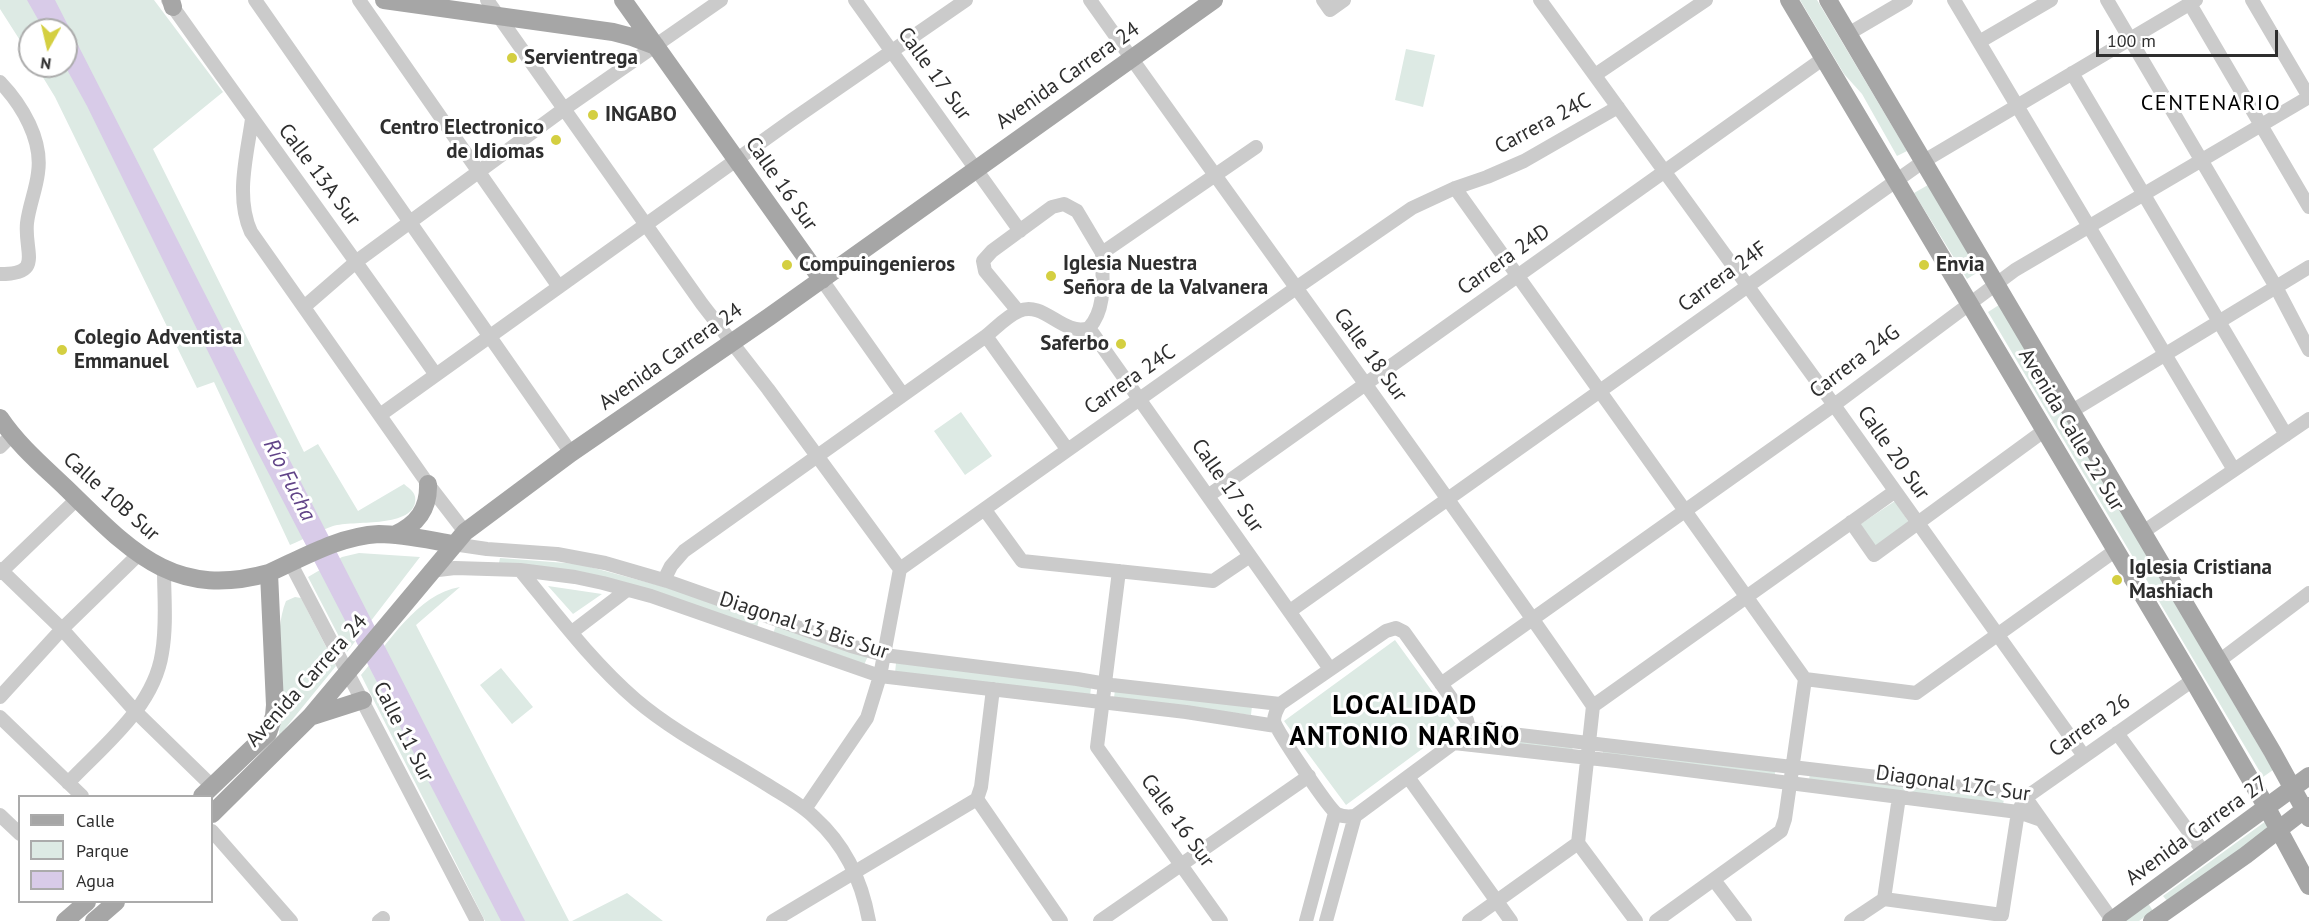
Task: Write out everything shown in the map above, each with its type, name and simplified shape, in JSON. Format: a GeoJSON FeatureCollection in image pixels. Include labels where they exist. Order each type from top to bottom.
{"type":"FeatureCollection","features":[{"type":"Feature","properties":{"kind":"main road"},"geometry":{"type":"LineString","coordinates":[[384,0],[492,7],[613,32],[656,46]]}},
{"type":"Feature","properties":{"kind":"main road","name":"Calle 16 Sur"},"geometry":{"type":"LineString","coordinates":[[623,0],[822,280]]}},
{"type":"Feature","properties":{"kind":"main road","name":"Avenida Carrera 24"},"geometry":{"type":"LineString","coordinates":[[213,813],[310,717],[459,538],[571,453],[822,280],[1214,0]]}},
{"type":"Feature","properties":{"kind":"main road","name":"Avenida Calle 22 Sur"},"geometry":{"type":"LineString","coordinates":[[1790,0],[2268,808],[2309,886]]}},
{"type":"Feature","properties":{"kind":"main road","name":"Avenida Calle 22 Sur"},"geometry":{"type":"LineString","coordinates":[[1828,0],[2308,811]]}},
{"type":"Feature","properties":{"kind":"main road","name":"Calle 10B Sur"},"geometry":{"type":"LineString","coordinates":[[0,418],[6,441],[77,499],[138,555],[164,569],[189,577],[217,581],[244,579],[269,573],[336,543],[365,536],[459,538]]}},
{"type":"Feature","properties":{"kind":"main road"},"geometry":{"type":"LineString","coordinates":[[394,535],[411,526],[424,512],[428,484]]}},
{"type":"Feature","properties":{"kind":"main road","name":"Avenida Carrera 24"},"geometry":{"type":"LineString","coordinates":[[207,792],[268,733],[274,716],[269,573]]}},
{"type":"Feature","properties":{"kind":"main road"},"geometry":{"type":"LineString","coordinates":[[268,733],[363,700]]}},
{"type":"Feature","properties":{"kind":"main road","name":"Avenida Carrera 27"},"geometry":{"type":"LineString","coordinates":[[2112,921],[2309,776]]}},
{"type":"Feature","properties":{"kind":"main road"},"geometry":{"type":"LineString","coordinates":[[2153,892],[2160,916],[2279,829],[2308,811]]}},
{"type":"Feature","properties":{"kind":"main road"},"geometry":{"type":"LineString","coordinates":[[65,921],[86,903]]}},
{"type":"Feature","properties":{"kind":"main road"},"geometry":{"type":"LineString","coordinates":[[94,921],[115,903]]}},
{"type":"Feature","properties":{"kind":"street"},"geometry":{"type":"LineString","coordinates":[[255,0],[571,453]]}},
{"type":"Feature","properties":{"kind":"street"},"geometry":{"type":"LineString","coordinates":[[359,0],[559,287]]}},
{"type":"Feature","properties":{"kind":"street"},"geometry":{"type":"LineString","coordinates":[[304,307],[357,261],[564,109],[721,0]]}},
{"type":"Feature","properties":{"kind":"street","name":"Calle 17 Sur"},"geometry":{"type":"LineString","coordinates":[[855,0],[1020,231]]}},
{"type":"Feature","properties":{"kind":"street"},"geometry":{"type":"LineString","coordinates":[[380,415],[736,160],[966,0]]}},
{"type":"Feature","properties":{"kind":"street","name":"Calle 18 Sur"},"geometry":{"type":"LineString","coordinates":[[1090,0],[1593,706]]}},
{"type":"Feature","properties":{"kind":"street"},"geometry":{"type":"LineString","coordinates":[[1326,5],[1344,0]]}},
{"type":"Feature","properties":{"kind":"street","name":"Calle 20 Sur"},"geometry":{"type":"LineString","coordinates":[[1540,0],[1834,405],[2084,756]]}},
{"type":"Feature","properties":{"kind":"street","name":"Carrera 24C"},"geometry":{"type":"LineString","coordinates":[[1595,75],[1706,0]]}},
{"type":"Feature","properties":{"kind":"street"},"geometry":{"type":"LineString","coordinates":[[1848,34],[1906,0]]}},
{"type":"Feature","properties":{"kind":"street"},"geometry":{"type":"LineString","coordinates":[[1954,0],[2234,470]]}},
{"type":"Feature","properties":{"kind":"street"},"geometry":{"type":"LineString","coordinates":[[1979,42],[2051,0]]}},
{"type":"Feature","properties":{"kind":"street"},"geometry":{"type":"LineString","coordinates":[[2107,0],[2276,287],[2309,350]]}},
{"type":"Feature","properties":{"kind":"street"},"geometry":{"type":"LineString","coordinates":[[2252,0],[2309,97]]}},
{"type":"Feature","properties":{"kind":"street","name":"Calle 13A Sur"},"geometry":{"type":"LineString","coordinates":[[171,2],[436,375]]}},
{"type":"Feature","properties":{"kind":"street"},"geometry":{"type":"LineString","coordinates":[[2193,2],[2260,126],[2309,207]]}},
{"type":"Feature","properties":{"kind":"street","name":"Carrera 24F"},"geometry":{"type":"LineString","coordinates":[[1290,611],[1924,160],[2193,2]]}},
{"type":"Feature","properties":{"kind":"street"},"geometry":{"type":"LineString","coordinates":[[492,7],[646,225],[900,569],[880,676],[867,718],[805,809]]}},
{"type":"Feature","properties":{"kind":"street","name":"Carrera 24D"},"geometry":{"type":"LineString","coordinates":[[1208,496],[1824,58]]}},
{"type":"Feature","properties":{"kind":"street"},"geometry":{"type":"LineString","coordinates":[[2072,73],[2286,435]]}},
{"type":"Feature","properties":{"kind":"street"},"geometry":{"type":"LineString","coordinates":[[0,82],[21,109],[38,151],[38,176],[27,224],[29,255],[26,269],[17,274],[0,274]]}},
{"type":"Feature","properties":{"kind":"street","name":"Carrera 24G"},"geometry":{"type":"LineString","coordinates":[[1441,684],[1834,405],[1996,283],[2088,226],[2309,97]]}},
{"type":"Feature","properties":{"kind":"street","name":"Carrera 24C"},"geometry":{"type":"LineString","coordinates":[[900,569],[1067,449],[1412,208],[1455,188],[1524,161],[1618,107]]}},
{"type":"Feature","properties":{"kind":"street"},"geometry":{"type":"LineString","coordinates":[[252,119],[243,189],[247,224],[428,484],[459,538]]}},
{"type":"Feature","properties":{"kind":"street"},"geometry":{"type":"LineString","coordinates":[[1102,253],[1256,147]]}},
{"type":"Feature","properties":{"kind":"street"},"geometry":{"type":"LineString","coordinates":[[1455,188],[1805,679],[1784,826],[1781,831],[1656,921]]}},
{"type":"Feature","properties":{"kind":"street"},"geometry":{"type":"LineString","coordinates":[[664,580],[671,566],[684,551],[1018,311],[1035,310],[1072,328],[1089,328],[1095,321],[1101,306],[1102,253],[1077,211],[1065,204],[1052,207],[992,250],[983,261],[985,271],[1018,311]]}},
{"type":"Feature","properties":{"kind":"street"},"geometry":{"type":"LineString","coordinates":[[2072,411],[2309,267]]}},
{"type":"Feature","properties":{"kind":"street","name":"Calle 16 Sur"},"geometry":{"type":"LineString","coordinates":[[822,280],[903,395]]}},
{"type":"Feature","properties":{"kind":"street","name":"Calle 17 Sur"},"geometry":{"type":"LineString","coordinates":[[1089,328],[1330,669]]}},
{"type":"Feature","properties":{"kind":"street"},"geometry":{"type":"LineString","coordinates":[[986,336],[1067,449]]}},
{"type":"Feature","properties":{"kind":"street"},"geometry":{"type":"LineString","coordinates":[[2143,532],[2309,419]]}},
{"type":"Feature","properties":{"kind":"street"},"geometry":{"type":"LineString","coordinates":[[1851,522],[1874,555],[2045,430]]}},
{"type":"Feature","properties":{"kind":"street"},"geometry":{"type":"LineString","coordinates":[[1636,921],[1578,843],[1593,706],[1894,492]]}},
{"type":"Feature","properties":{"kind":"street"},"geometry":{"type":"LineString","coordinates":[[77,499],[1,571],[62,629],[207,792]]}},
{"type":"Feature","properties":{"kind":"street"},"geometry":{"type":"LineString","coordinates":[[985,510],[1022,561],[1213,581],[1250,556]]}},
{"type":"Feature","properties":{"kind":"street","name":"Diagonal 13 Bis Sur"},"geometry":{"type":"LineString","coordinates":[[459,538],[579,558],[664,580],[851,646],[884,655],[1280,704]]}},
{"type":"Feature","properties":{"kind":"street"},"geometry":{"type":"LineString","coordinates":[[1805,679],[1916,693],[2116,550]]}},
{"type":"Feature","properties":{"kind":"street"},"geometry":{"type":"LineString","coordinates":[[0,697],[62,629],[138,555]]}},
{"type":"Feature","properties":{"kind":"street","name":"Calle 11 Sur"},"geometry":{"type":"LineString","coordinates":[[291,564],[352,667],[363,700],[477,921]]}},
{"type":"Feature","properties":{"kind":"street","name":"Diagonal 13 Bis Sur"},"geometry":{"type":"LineString","coordinates":[[430,571],[455,568],[520,570],[575,577],[627,590],[880,676],[1186,712],[1276,726]]}},
{"type":"Feature","properties":{"kind":"street"},"geometry":{"type":"LineString","coordinates":[[68,783],[135,711],[151,687],[162,656],[165,632],[164,569]]}},
{"type":"Feature","properties":{"kind":"street"},"geometry":{"type":"LineString","coordinates":[[520,570],[618,683],[653,713],[805,809],[823,826],[840,847],[856,873],[869,921]]}},
{"type":"Feature","properties":{"kind":"street"},"geometry":{"type":"LineString","coordinates":[[1102,703],[1119,571]]}},
{"type":"Feature","properties":{"kind":"street"},"geometry":{"type":"LineString","coordinates":[[572,632],[627,590]]}},
{"type":"Feature","properties":{"kind":"street"},"geometry":{"type":"LineString","coordinates":[[2219,661],[2309,593]]}},
{"type":"Feature","properties":{"kind":"street"},"geometry":{"type":"LineString","coordinates":[[764,636],[770,617]]}},
{"type":"Feature","properties":{"kind":"street"},"geometry":{"type":"LineString","coordinates":[[1396,628],[1404,632],[1467,720],[1469,729],[1454,743],[1355,816],[1344,817],[1335,813],[1309,776],[1276,726],[1274,717],[1280,704],[1330,669],[1386,631],[1396,628]]}},
{"type":"Feature","properties":{"kind":"street","name":"Carrera 26"},"geometry":{"type":"LineString","coordinates":[[2004,918],[2018,812],[2025,798],[2193,680]]}},
{"type":"Feature","properties":{"kind":"street"},"geometry":{"type":"LineString","coordinates":[[773,921],[977,799],[981,787],[993,689]]}},
{"type":"Feature","properties":{"kind":"street","name":"Calle 16 Sur"},"geometry":{"type":"LineString","coordinates":[[1102,703],[1097,747],[1221,921]]}},
{"type":"Feature","properties":{"kind":"street"},"geometry":{"type":"LineString","coordinates":[[0,717],[81,795]]}},
{"type":"Feature","properties":{"kind":"street","name":"Diagonal 17C Sur"},"geometry":{"type":"LineString","coordinates":[[1469,729],[2006,791],[2025,798],[2042,820]]}},
{"type":"Feature","properties":{"kind":"street"},"geometry":{"type":"LineString","coordinates":[[2117,733],[2205,854]]}},
{"type":"Feature","properties":{"kind":"street","name":"Diagonal 17C Sur"},"geometry":{"type":"LineString","coordinates":[[1454,743],[2018,812],[2042,820]]}},
{"type":"Feature","properties":{"kind":"street"},"geometry":{"type":"LineString","coordinates":[[1100,921],[1309,776]]}},
{"type":"Feature","properties":{"kind":"street"},"geometry":{"type":"LineString","coordinates":[[1408,777],[1511,921]]}},
{"type":"Feature","properties":{"kind":"street"},"geometry":{"type":"LineString","coordinates":[[1884,899],[1899,797]]}},
{"type":"Feature","properties":{"kind":"street"},"geometry":{"type":"LineString","coordinates":[[977,799],[1061,921]]}},
{"type":"Feature","properties":{"kind":"street"},"geometry":{"type":"LineString","coordinates":[[1306,921],[1335,813]]}},
{"type":"Feature","properties":{"kind":"street"},"geometry":{"type":"LineString","coordinates":[[0,814],[18,832]]}},
{"type":"Feature","properties":{"kind":"street"},"geometry":{"type":"LineString","coordinates":[[1326,921],[1355,816]]}},
{"type":"Feature","properties":{"kind":"street"},"geometry":{"type":"LineString","coordinates":[[2042,820],[2112,921]]}},
{"type":"Feature","properties":{"kind":"street"},"geometry":{"type":"LineString","coordinates":[[213,832],[291,921]]}},
{"type":"Feature","properties":{"kind":"street"},"geometry":{"type":"LineString","coordinates":[[1469,921],[1578,843]]}},
{"type":"Feature","properties":{"kind":"street"},"geometry":{"type":"LineString","coordinates":[[1714,880],[1745,921]]}},
{"type":"Feature","properties":{"kind":"street"},"geometry":{"type":"LineString","coordinates":[[1851,921],[1884,899],[2004,918]]}},
{"type":"Feature","properties":{"kind":"green space"},"geometry":{"type":"Polygon","coordinates":[[[0,0],[154,0],[223,92],[153,149],[304,452],[318,444],[358,511],[404,484],[415,497],[411,511],[392,520],[333,526],[290,545],[214,382],[197,388],[55,97],[43,78],[78,78],[78,18],[18,18],[18,37],[0,9],[0,0]]]}},
{"type":"Feature","properties":{"kind":"green space"},"geometry":{"type":"Polygon","coordinates":[[[1800,0],[1817,0],[1907,151],[1897,156],[1862,94],[1844,74],[1800,0]]]}},
{"type":"Feature","properties":{"kind":"green space"},"geometry":{"type":"Polygon","coordinates":[[[1406,49],[1435,55],[1423,107],[1395,100],[1406,49]]]}},
{"type":"Feature","properties":{"kind":"green space"},"geometry":{"type":"Polygon","coordinates":[[[1928,185],[1980,271],[1967,279],[1914,193],[1928,185]]]}},
{"type":"Feature","properties":{"kind":"green space"},"geometry":{"type":"Polygon","coordinates":[[[1999,305],[2273,770],[2263,777],[1988,312],[1999,305]]]}},
{"type":"Feature","properties":{"kind":"green space"},"geometry":{"type":"Polygon","coordinates":[[[961,412],[992,456],[965,475],[934,431],[961,412]]]}},
{"type":"Feature","properties":{"kind":"green space"},"geometry":{"type":"Polygon","coordinates":[[[1895,501],[1910,524],[1875,548],[1859,525],[1895,501]]]}},
{"type":"Feature","properties":{"kind":"green space"},"geometry":{"type":"Polygon","coordinates":[[[359,553],[420,557],[347,652],[308,577],[342,557],[359,553]]]}},
{"type":"Feature","properties":{"kind":"green space"},"geometry":{"type":"Polygon","coordinates":[[[500,558],[579,564],[676,590],[759,619],[757,628],[499,563],[500,558]]]}},
{"type":"Feature","properties":{"kind":"green space"},"geometry":{"type":"Polygon","coordinates":[[[548,586],[602,594],[573,614],[548,586]]]}},
{"type":"Feature","properties":{"kind":"green space"},"geometry":{"type":"Polygon","coordinates":[[[460,587],[416,625],[569,921],[485,921],[361,675],[404,622],[417,610],[430,599],[460,587]]]}},
{"type":"Feature","properties":{"kind":"green space"},"geometry":{"type":"Polygon","coordinates":[[[295,597],[301,598],[336,666],[279,736],[280,631],[286,601],[295,597]]]}},
{"type":"Feature","properties":{"kind":"green space"},"geometry":{"type":"Polygon","coordinates":[[[776,625],[868,656],[864,665],[773,634],[776,625]]]}},
{"type":"Feature","properties":{"kind":"green space"},"geometry":{"type":"Polygon","coordinates":[[[1395,640],[1456,724],[1346,805],[1284,721],[1395,640]]]}},
{"type":"Feature","properties":{"kind":"green space"},"geometry":{"type":"Polygon","coordinates":[[[896,663],[1091,687],[1090,697],[895,673],[896,663]]]}},
{"type":"Feature","properties":{"kind":"green space"},"geometry":{"type":"Polygon","coordinates":[[[501,668],[533,707],[512,724],[480,685],[501,668]]]}},
{"type":"Feature","properties":{"kind":"green space"},"geometry":{"type":"Polygon","coordinates":[[[1115,689],[1252,706],[1251,715],[1114,698],[1115,689]]]}},
{"type":"Feature","properties":{"kind":"green space"},"geometry":{"type":"Polygon","coordinates":[[[1484,734],[1573,744],[1572,753],[1483,743],[1484,734]]]}},
{"type":"Feature","properties":{"kind":"green space"},"geometry":{"type":"Polygon","coordinates":[[[1604,746],[1776,768],[1774,779],[1602,758],[1604,746]]]}},
{"type":"Feature","properties":{"kind":"green space"},"geometry":{"type":"Polygon","coordinates":[[[1810,772],[2004,798],[2003,806],[1809,781],[1810,772]]]}},
{"type":"Feature","properties":{"kind":"green space"},"geometry":{"type":"Polygon","coordinates":[[[2266,821],[2269,828],[2168,902],[2163,896],[2266,821]]]}},
{"type":"Feature","properties":{"kind":"green space"},"geometry":{"type":"Polygon","coordinates":[[[627,893],[663,921],[572,921],[627,893]]]}},
{"type":"Feature","properties":{"kind":"green space"},"geometry":{"type":"Polygon","coordinates":[[[2148,903],[2153,911],[2139,921],[2124,921],[2148,903]]]}},
{"type":"Feature","properties":{"kind":"water"},"geometry":{"type":"Polygon","coordinates":[[[27,0],[55,0],[64,18],[37,18],[27,0]]]}},
{"type":"Feature","properties":{"kind":"water","name":"Río Fucha"},"geometry":{"type":"Polygon","coordinates":[[[78,45],[525,921],[501,921],[255,447],[72,78],[78,78],[78,45]]]}},
{"type":"Feature","properties":{"kind":"place","name":"Servientrega"},"geometry":{"type":"Point","coordinates":[512,58]}},
{"type":"Feature","properties":{"kind":"place","name":"INGABO"},"geometry":{"type":"Point","coordinates":[593,115]}},
{"type":"Feature","properties":{"kind":"place","name":"Centro Electronico de Idiomas"},"geometry":{"type":"Point","coordinates":[556,140]}},
{"type":"Feature","properties":{"kind":"place","name":"Compuingenieros"},"geometry":{"type":"Point","coordinates":[787,265]}},
{"type":"Feature","properties":{"kind":"place","name":"Envia"},"geometry":{"type":"Point","coordinates":[1924,265]}},
{"type":"Feature","properties":{"kind":"place","name":"Iglesia Nuestra Señora de la Valvanera"},"geometry":{"type":"Point","coordinates":[1051,276]}},
{"type":"Feature","properties":{"kind":"place","name":"Saferbo"},"geometry":{"type":"Point","coordinates":[1121,344]}},
{"type":"Feature","properties":{"kind":"place","name":"Colegio Adventista Emmanuel"},"geometry":{"type":"Point","coordinates":[62,350]}},
{"type":"Feature","properties":{"kind":"place","name":"Iglesia Cristiana Mashiach"},"geometry":{"type":"Point","coordinates":[2117,580]}},
{"type":"Feature","properties":{"kind":"district","name":"CENTENARIO"},"geometry":{"type":"Point","coordinates":[2211,104]}},
{"type":"Feature","properties":{"kind":"district","name":"LOCALIDAD ANTONIO NARIÑO"},"geometry":{"type":"Point","coordinates":[1405,722]}}]}
